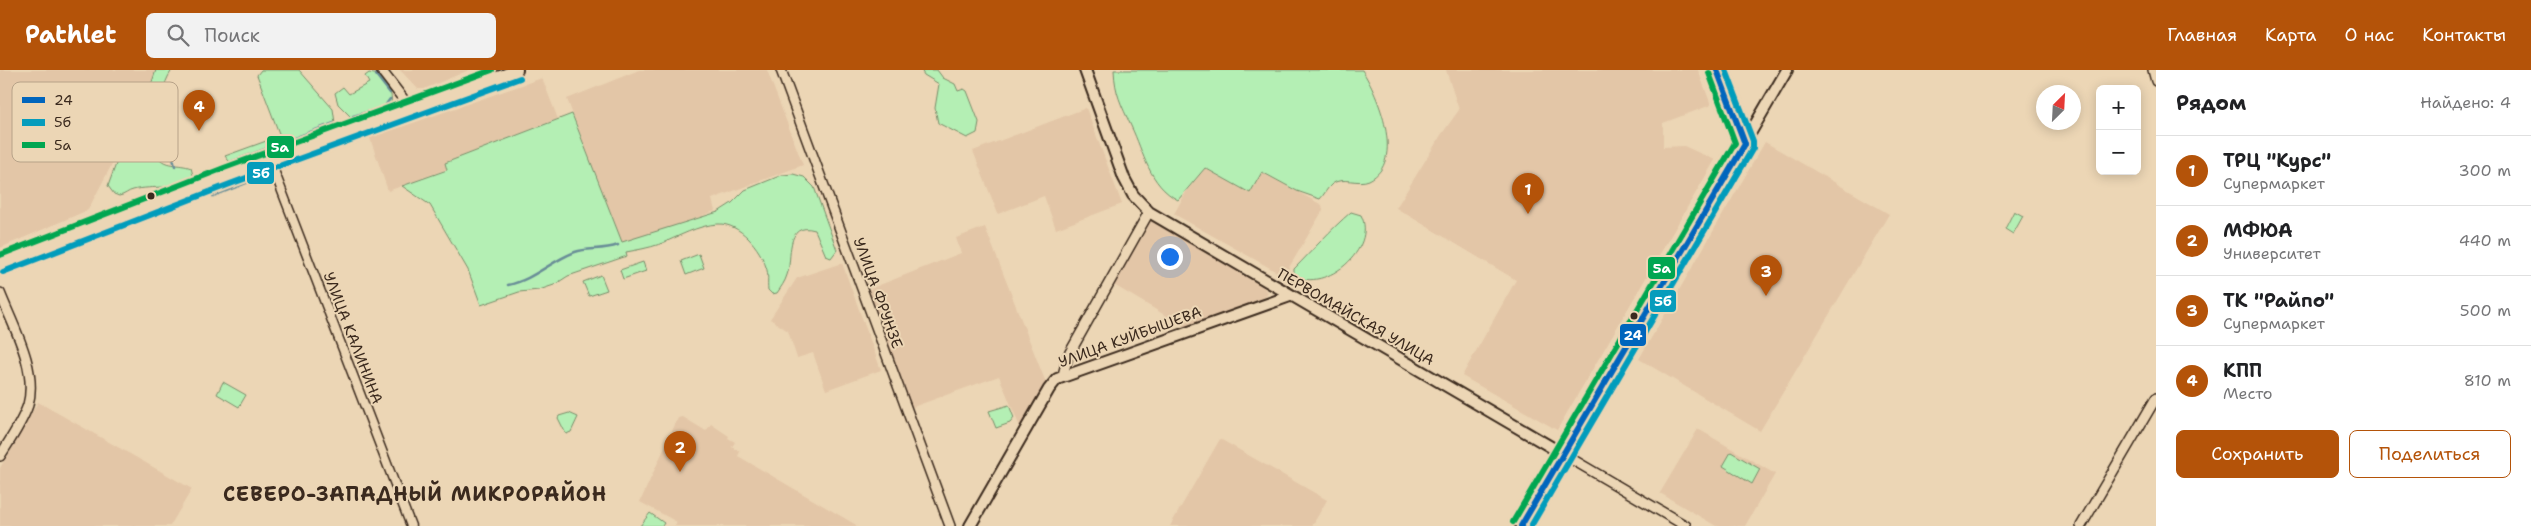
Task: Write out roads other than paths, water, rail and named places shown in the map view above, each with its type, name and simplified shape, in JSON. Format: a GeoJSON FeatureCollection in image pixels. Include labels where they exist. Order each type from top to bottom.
{"type":"FeatureCollection","features":[{"type":"Feature","properties":{"kind":"main road"},"geometry":{"type":"LineString","coordinates":[[0,264],[270,160],[517,70]]}},
{"type":"Feature","properties":{"kind":"main road","name":"ПЕРВОМАЙСКАЯ УЛИЦА"},"geometry":{"type":"LineString","coordinates":[[1085,70],[1124,178],[1133,195],[1149,212],[1563,454]]}},
{"type":"Feature","properties":{"kind":"main road"},"geometry":{"type":"LineString","coordinates":[[1521,526],[1787,70]]}},
{"type":"Feature","properties":{"kind":"main road","name":"УЛИЦА КУЙБЫШЕВА"},"geometry":{"type":"LineString","coordinates":[[970,526],[1049,389],[1063,375],[1290,296]]}},
{"type":"Feature","properties":{"kind":"street"},"geometry":{"type":"LineString","coordinates":[[381,70],[411,109]]}},
{"type":"Feature","properties":{"kind":"street","name":"УЛИЦА ФРУНЗЕ"},"geometry":{"type":"LineString","coordinates":[[781,70],[950,526]]}},
{"type":"Feature","properties":{"kind":"street"},"geometry":{"type":"LineString","coordinates":[[1717,70],[1745,144]]}},
{"type":"Feature","properties":{"kind":"street"},"geometry":{"type":"LineString","coordinates":[[2153,70],[2156,80]]}},
{"type":"Feature","properties":{"kind":"street","name":"УЛИЦА КАЛИНИНА"},"geometry":{"type":"LineString","coordinates":[[270,160],[411,526]]}},
{"type":"Feature","properties":{"kind":"street"},"geometry":{"type":"LineString","coordinates":[[1063,375],[1068,356],[1149,212]]}},
{"type":"Feature","properties":{"kind":"street"},"geometry":{"type":"LineString","coordinates":[[0,294],[24,356],[30,388],[23,416],[0,456]]}},
{"type":"Feature","properties":{"kind":"street"},"geometry":{"type":"LineString","coordinates":[[2082,526],[2156,398]]}},
{"type":"Feature","properties":{"kind":"street","name":"ПЕРВОМАЙСКАЯ УЛИЦА"},"geometry":{"type":"LineString","coordinates":[[1563,454],[1686,526]]}},
{"type":"Feature","properties":{"kind":"waterway"},"geometry":{"type":"LineString","coordinates":[[376,75],[390,93]]}},
{"type":"Feature","properties":{"kind":"waterway"},"geometry":{"type":"LineString","coordinates":[[353,116],[384,107],[390,99]]}},
{"type":"Feature","properties":{"kind":"waterway"},"geometry":{"type":"LineString","coordinates":[[230,162],[334,123]]}},
{"type":"Feature","properties":{"kind":"waterway"},"geometry":{"type":"LineString","coordinates":[[174,162],[175,166]]}},
{"type":"Feature","properties":{"kind":"waterway"},"geometry":{"type":"LineString","coordinates":[[168,187],[215,168]]}},
{"type":"Feature","properties":{"kind":"waterway"},"geometry":{"type":"LineString","coordinates":[[213,196],[264,176]]}},
{"type":"Feature","properties":{"kind":"waterway"},"geometry":{"type":"LineString","coordinates":[[508,285],[526,279],[575,252],[618,245]]}},
{"type":"Feature","properties":{"kind":"place","name":"КПП"},"geometry":{"type":"Point","coordinates":[199,131]}},
{"type":"Feature","properties":{"kind":"place","name":"ТРЦ \"Курс\""},"geometry":{"type":"Point","coordinates":[1528,214]}},
{"type":"Feature","properties":{"kind":"place","name":"ТК \"Райпо\""},"geometry":{"type":"Point","coordinates":[1766,296]}},
{"type":"Feature","properties":{"kind":"place","name":"МФЮА"},"geometry":{"type":"Point","coordinates":[680,472]}},
{"type":"Feature","properties":{"kind":"district","name":"СЕВЕРО-ЗАПАДНЫЙ МИКРОРАЙОН"},"geometry":{"type":"Point","coordinates":[415,494]}}]}
